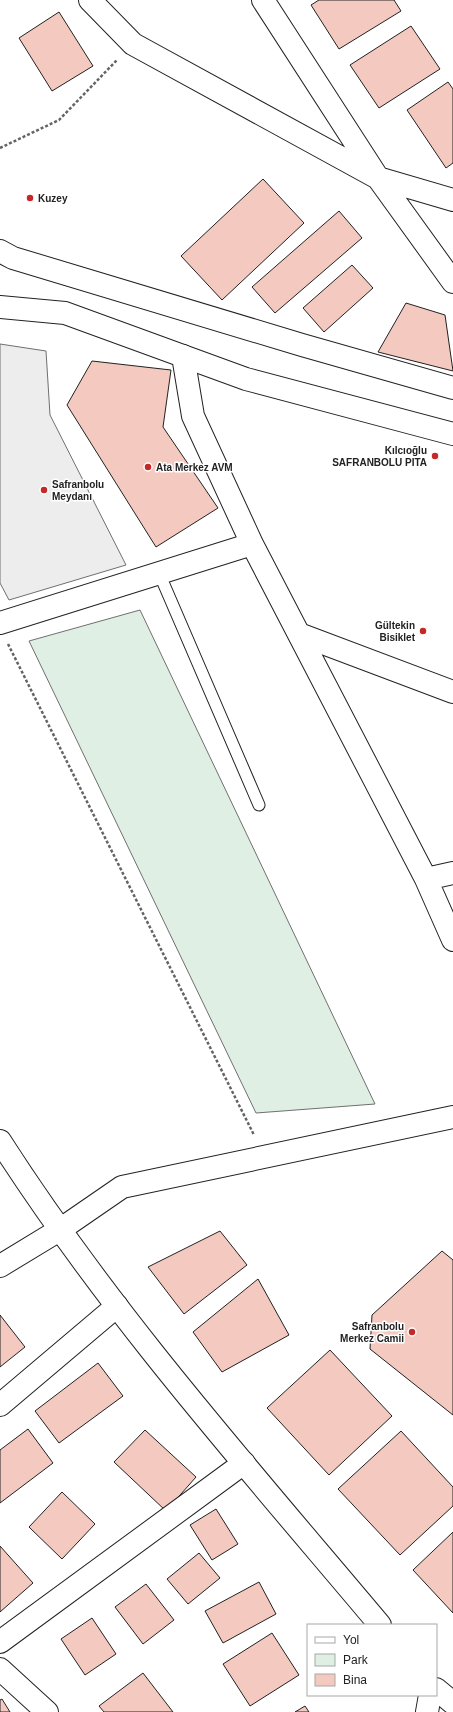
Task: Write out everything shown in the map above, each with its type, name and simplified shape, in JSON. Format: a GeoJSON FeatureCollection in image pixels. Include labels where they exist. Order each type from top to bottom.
{"type":"FeatureCollection","features":[{"type":"Feature","properties":{"kind":"street"},"geometry":{"type":"LineString","coordinates":[[90,0],[133,44],[378,178],[453,200]]}},
{"type":"Feature","properties":{"kind":"street"},"geometry":{"type":"LineString","coordinates":[[263,0],[378,178],[453,282]]}},
{"type":"Feature","properties":{"kind":"street"},"geometry":{"type":"LineString","coordinates":[[0,251],[13,258],[302,345],[453,388]]}},
{"type":"Feature","properties":{"kind":"street"},"geometry":{"type":"LineString","coordinates":[[0,307],[65,313],[246,379],[453,434]]}},
{"type":"Feature","properties":{"kind":"street"},"geometry":{"type":"LineString","coordinates":[[183,356],[193,416],[252,544],[426,879],[453,940]]}},
{"type":"Feature","properties":{"kind":"street"},"geometry":{"type":"LineString","coordinates":[[4,632],[159,573],[252,544]]}},
{"type":"Feature","properties":{"kind":"street"},"geometry":{"type":"LineString","coordinates":[[299,634],[453,692]]}},
{"type":"Feature","properties":{"kind":"street"},"geometry":{"type":"LineString","coordinates":[[426,879],[453,873]]}},
{"type":"Feature","properties":{"kind":"street"},"geometry":{"type":"LineString","coordinates":[[0,1266],[61,1229],[122,1187],[453,1117]]}},
{"type":"Feature","properties":{"kind":"street"},"geometry":{"type":"LineString","coordinates":[[0,1141],[32,1191],[168,1372],[379,1624]]}},
{"type":"Feature","properties":{"kind":"street"},"geometry":{"type":"LineString","coordinates":[[0,1405],[117,1306]]}},
{"type":"Feature","properties":{"kind":"street"},"geometry":{"type":"LineString","coordinates":[[0,1642],[244,1463]]}},
{"type":"Feature","properties":{"kind":"street"},"geometry":{"type":"LineString","coordinates":[[0,1669],[47,1712]]}},
{"type":"Feature","properties":{"kind":"street"},"geometry":{"type":"LineString","coordinates":[[437,1690],[453,1703]]}},
{"type":"Feature","properties":{"kind":"street"},"geometry":{"type":"LineString","coordinates":[[427,1712],[430,1696]]}},
{"type":"Feature","properties":{"kind":"lane"},"geometry":{"type":"LineString","coordinates":[[159,573],[259,806]]}},
{"type":"Feature","properties":{"kind":"path"},"geometry":{"type":"LineString","coordinates":[[0,148],[58,120],[133,44]]}},
{"type":"Feature","properties":{"kind":"path"},"geometry":{"type":"LineString","coordinates":[[4,632],[265,1156]]}},
{"type":"Feature","properties":{"kind":"green space"},"geometry":{"type":"Polygon","coordinates":[[[140,610],[375,1104],[256,1113],[29,641],[140,610]]]}},
{"type":"Feature","properties":{"kind":"shaded area","name":"Safranbolu Meydanı"},"geometry":{"type":"Polygon","coordinates":[[[0,344],[46,351],[50,415],[126,565],[9,600],[0,583],[0,344]]]}},
{"type":"Feature","properties":{"kind":"building"},"geometry":{"type":"Polygon","coordinates":[[[319,0],[394,0],[401,11],[339,49],[311,5],[319,0]]]}},
{"type":"Feature","properties":{"kind":"building"},"geometry":{"type":"Polygon","coordinates":[[[59,12],[93,66],[52,91],[19,38],[59,12]]]}},
{"type":"Feature","properties":{"kind":"building"},"geometry":{"type":"Polygon","coordinates":[[[411,26],[440,69],[379,108],[350,65],[411,26]]]}},
{"type":"Feature","properties":{"kind":"building"},"geometry":{"type":"Polygon","coordinates":[[[448,82],[453,89],[453,163],[446,168],[407,110],[448,82]]]}},
{"type":"Feature","properties":{"kind":"building"},"geometry":{"type":"Polygon","coordinates":[[[263,179],[304,223],[222,300],[181,256],[263,179]]]}},
{"type":"Feature","properties":{"kind":"building"},"geometry":{"type":"Polygon","coordinates":[[[339,211],[362,238],[275,313],[252,287],[339,211]]]}},
{"type":"Feature","properties":{"kind":"building"},"geometry":{"type":"Polygon","coordinates":[[[352,265],[373,288],[324,332],[303,308],[352,265]]]}},
{"type":"Feature","properties":{"kind":"building"},"geometry":{"type":"Polygon","coordinates":[[[406,303],[445,315],[453,371],[378,352],[406,303]]]}},
{"type":"Feature","properties":{"kind":"building","name":"Ata Merkez AVM"},"geometry":{"type":"Polygon","coordinates":[[[92,361],[171,370],[163,427],[218,508],[156,547],[67,405],[92,361]]]}},
{"type":"Feature","properties":{"kind":"building"},"geometry":{"type":"Polygon","coordinates":[[[220,1231],[247,1265],[184,1314],[148,1267],[220,1231]]]}},
{"type":"Feature","properties":{"kind":"building","name":"Safranbolu Merkez Camii"},"geometry":{"type":"Polygon","coordinates":[[[442,1251],[453,1260],[453,1415],[370,1349],[372,1315],[442,1251]]]}},
{"type":"Feature","properties":{"kind":"building"},"geometry":{"type":"Polygon","coordinates":[[[258,1279],[289,1335],[222,1372],[193,1332],[258,1279]]]}},
{"type":"Feature","properties":{"kind":"building"},"geometry":{"type":"Polygon","coordinates":[[[0,1315],[25,1347],[0,1367],[0,1315]]]}},
{"type":"Feature","properties":{"kind":"building"},"geometry":{"type":"Polygon","coordinates":[[[330,1350],[392,1416],[329,1475],[267,1408],[330,1350]]]}},
{"type":"Feature","properties":{"kind":"building"},"geometry":{"type":"Polygon","coordinates":[[[98,1363],[123,1396],[59,1443],[35,1411],[98,1363]]]}},
{"type":"Feature","properties":{"kind":"building"},"geometry":{"type":"Polygon","coordinates":[[[28,1429],[53,1463],[0,1503],[0,1450],[28,1429]]]}},
{"type":"Feature","properties":{"kind":"building"},"geometry":{"type":"Polygon","coordinates":[[[145,1430],[196,1477],[166,1511],[114,1462],[145,1430]]]}},
{"type":"Feature","properties":{"kind":"building"},"geometry":{"type":"Polygon","coordinates":[[[401,1431],[453,1487],[453,1506],[400,1555],[338,1489],[401,1431]]]}},
{"type":"Feature","properties":{"kind":"building"},"geometry":{"type":"Polygon","coordinates":[[[62,1492],[95,1524],[62,1559],[29,1527],[62,1492]]]}},
{"type":"Feature","properties":{"kind":"building"},"geometry":{"type":"Polygon","coordinates":[[[216,1509],[238,1544],[212,1560],[190,1525],[216,1509]]]}},
{"type":"Feature","properties":{"kind":"building"},"geometry":{"type":"Polygon","coordinates":[[[453,1532],[453,1613],[413,1570],[453,1532]]]}},
{"type":"Feature","properties":{"kind":"building"},"geometry":{"type":"Polygon","coordinates":[[[0,1546],[33,1583],[0,1612],[0,1546]]]}},
{"type":"Feature","properties":{"kind":"building"},"geometry":{"type":"Polygon","coordinates":[[[199,1553],[220,1578],[188,1604],[167,1579],[199,1553]]]}},
{"type":"Feature","properties":{"kind":"building"},"geometry":{"type":"Polygon","coordinates":[[[259,1582],[276,1614],[223,1643],[205,1611],[259,1582]]]}},
{"type":"Feature","properties":{"kind":"building"},"geometry":{"type":"Polygon","coordinates":[[[146,1584],[174,1620],[143,1644],[115,1607],[146,1584]]]}},
{"type":"Feature","properties":{"kind":"building"},"geometry":{"type":"Polygon","coordinates":[[[92,1618],[116,1654],[85,1675],[61,1639],[92,1618]]]}},
{"type":"Feature","properties":{"kind":"building"},"geometry":{"type":"Polygon","coordinates":[[[272,1633],[299,1675],[250,1706],[223,1664],[272,1633]]]}},
{"type":"Feature","properties":{"kind":"building"},"geometry":{"type":"Polygon","coordinates":[[[143,1673],[173,1712],[104,1712],[99,1706],[143,1673]]]}},
{"type":"Feature","properties":{"kind":"building"},"geometry":{"type":"Polygon","coordinates":[[[2,1699],[10,1712],[0,1712],[0,1700],[2,1699]]]}},
{"type":"Feature","properties":{"kind":"building"},"geometry":{"type":"Polygon","coordinates":[[[305,1706],[309,1712],[295,1712],[305,1706]]]}},
{"type":"Feature","properties":{"kind":"place","name":"Kuzey"},"geometry":{"type":"Point","coordinates":[30,198]}},
{"type":"Feature","properties":{"kind":"place","name":"Kılcıoğlu SAFRANBOLU PITA"},"geometry":{"type":"Point","coordinates":[435,456]}},
{"type":"Feature","properties":{"kind":"place","name":"Ata Merkez AVM"},"geometry":{"type":"Point","coordinates":[148,467]}},
{"type":"Feature","properties":{"kind":"place","name":"Safranbolu Meydanı"},"geometry":{"type":"Point","coordinates":[44,490]}},
{"type":"Feature","properties":{"kind":"place","name":"Gültekin Bisiklet"},"geometry":{"type":"Point","coordinates":[423,631]}},
{"type":"Feature","properties":{"kind":"place","name":"Safranbolu Merkez Camii"},"geometry":{"type":"Point","coordinates":[412,1332]}}]}
